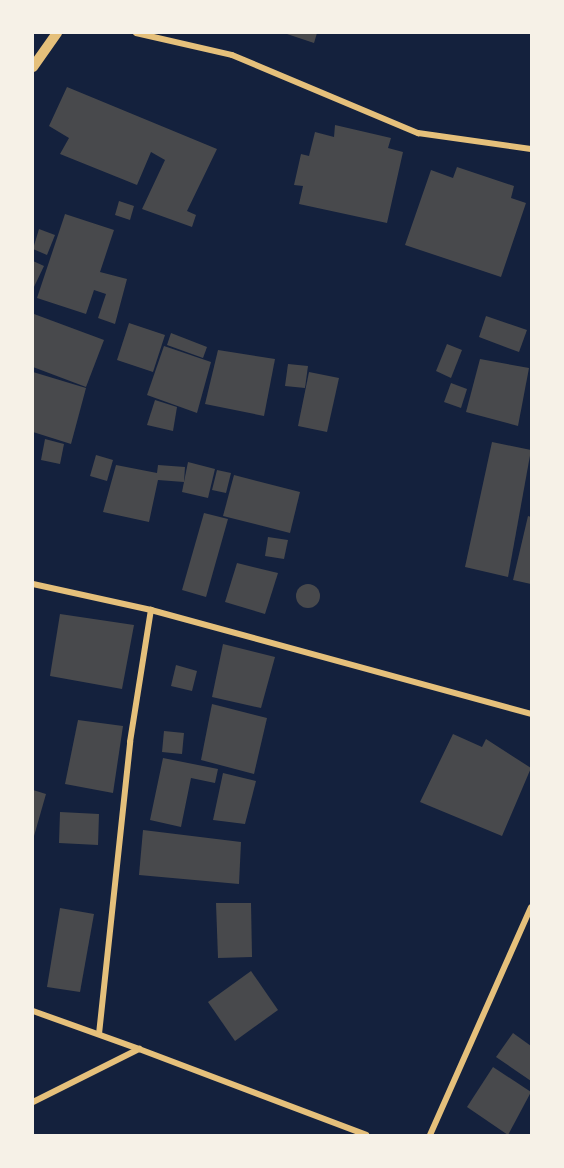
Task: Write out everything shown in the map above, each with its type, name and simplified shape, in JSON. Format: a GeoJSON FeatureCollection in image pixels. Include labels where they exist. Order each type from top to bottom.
{"type":"FeatureCollection","features":[{"type":"Feature","properties":{"kind":"street"},"geometry":{"type":"LineString","coordinates":[[33,67],[57,33]]}},
{"type":"Feature","properties":{"kind":"street"},"geometry":{"type":"LineString","coordinates":[[136,33],[232,55],[418,133],[531,149]]}},
{"type":"Feature","properties":{"kind":"street"},"geometry":{"type":"LineString","coordinates":[[33,584],[151,610],[531,714]]}},
{"type":"Feature","properties":{"kind":"street"},"geometry":{"type":"LineString","coordinates":[[99,1034],[130,742],[151,610]]}},
{"type":"Feature","properties":{"kind":"street"},"geometry":{"type":"LineString","coordinates":[[429,1135],[531,907]]}},
{"type":"Feature","properties":{"kind":"street"},"geometry":{"type":"LineString","coordinates":[[33,1011],[366,1135]]}},
{"type":"Feature","properties":{"kind":"street"},"geometry":{"type":"LineString","coordinates":[[33,1102],[139,1049]]}},
{"type":"Feature","properties":{"kind":"building"},"geometry":{"type":"Polygon","coordinates":[[[284,33],[317,33],[314,43],[284,33]]]}},
{"type":"Feature","properties":{"kind":"building"},"geometry":{"type":"Polygon","coordinates":[[[67,87],[217,149],[187,211],[196,215],[192,227],[142,209],[165,160],[151,152],[137,185],[60,154],[69,138],[49,126],[67,87]]]}},
{"type":"Feature","properties":{"kind":"building"},"geometry":{"type":"Polygon","coordinates":[[[335,125],[391,138],[388,148],[403,152],[387,223],[299,204],[303,186],[294,185],[301,154],[309,156],[315,132],[334,137],[335,125]]]}},
{"type":"Feature","properties":{"kind":"building"},"geometry":{"type":"Polygon","coordinates":[[[457,167],[514,186],[511,198],[526,203],[501,277],[405,245],[431,170],[453,178],[457,167]]]}},
{"type":"Feature","properties":{"kind":"building"},"geometry":{"type":"Polygon","coordinates":[[[119,201],[134,206],[130,220],[115,215],[119,201]]]}},
{"type":"Feature","properties":{"kind":"building"},"geometry":{"type":"Polygon","coordinates":[[[65,214],[114,230],[100,272],[127,279],[115,324],[98,318],[106,294],[94,290],[86,314],[37,298],[65,214]]]}},
{"type":"Feature","properties":{"kind":"building"},"geometry":{"type":"Polygon","coordinates":[[[39,229],[55,235],[47,255],[33,249],[39,229]]]}},
{"type":"Feature","properties":{"kind":"building"},"geometry":{"type":"Polygon","coordinates":[[[33,261],[44,266],[33,289],[33,261]]]}},
{"type":"Feature","properties":{"kind":"building"},"geometry":{"type":"Polygon","coordinates":[[[34,314],[104,340],[86,387],[33,367],[34,314]]]}},
{"type":"Feature","properties":{"kind":"building"},"geometry":{"type":"Polygon","coordinates":[[[486,316],[527,330],[519,352],[479,337],[486,316]]]}},
{"type":"Feature","properties":{"kind":"building"},"geometry":{"type":"Polygon","coordinates":[[[129,323],[165,335],[153,372],[117,360],[129,323]]]}},
{"type":"Feature","properties":{"kind":"building"},"geometry":{"type":"Polygon","coordinates":[[[171,333],[207,347],[203,358],[167,345],[171,333]]]}},
{"type":"Feature","properties":{"kind":"building"},"geometry":{"type":"Polygon","coordinates":[[[447,344],[462,350],[451,378],[436,371],[447,344]]]}},
{"type":"Feature","properties":{"kind":"building"},"geometry":{"type":"Polygon","coordinates":[[[164,346],[211,362],[197,413],[147,395],[164,346]]]}},
{"type":"Feature","properties":{"kind":"building"},"geometry":{"type":"Polygon","coordinates":[[[218,350],[275,359],[264,416],[205,404],[218,350]]]}},
{"type":"Feature","properties":{"kind":"building"},"geometry":{"type":"Polygon","coordinates":[[[480,359],[529,368],[518,426],[466,412],[480,359]]]}},
{"type":"Feature","properties":{"kind":"building"},"geometry":{"type":"Polygon","coordinates":[[[288,364],[308,366],[305,388],[285,386],[288,364]]]}},
{"type":"Feature","properties":{"kind":"building"},"geometry":{"type":"Polygon","coordinates":[[[33,372],[86,388],[71,444],[33,432],[33,372]]]}},
{"type":"Feature","properties":{"kind":"building"},"geometry":{"type":"Polygon","coordinates":[[[309,372],[339,378],[327,432],[298,426],[309,372]]]}},
{"type":"Feature","properties":{"kind":"building"},"geometry":{"type":"Polygon","coordinates":[[[451,383],[467,389],[461,408],[444,402],[451,383]]]}},
{"type":"Feature","properties":{"kind":"building"},"geometry":{"type":"Polygon","coordinates":[[[155,400],[177,407],[173,431],[147,425],[155,400]]]}},
{"type":"Feature","properties":{"kind":"building"},"geometry":{"type":"Polygon","coordinates":[[[45,439],[64,444],[60,464],[41,460],[45,439]]]}},
{"type":"Feature","properties":{"kind":"building"},"geometry":{"type":"Polygon","coordinates":[[[492,442],[531,450],[508,577],[465,567],[492,442]]]}},
{"type":"Feature","properties":{"kind":"building"},"geometry":{"type":"Polygon","coordinates":[[[96,455],[113,460],[107,481],[90,476],[96,455]]]}},
{"type":"Feature","properties":{"kind":"building"},"geometry":{"type":"Polygon","coordinates":[[[188,462],[215,469],[208,498],[182,492],[188,462]]]}},
{"type":"Feature","properties":{"kind":"building"},"geometry":{"type":"Polygon","coordinates":[[[116,465],[157,473],[158,465],[185,467],[184,482],[158,480],[149,522],[103,512],[116,465]]]}},
{"type":"Feature","properties":{"kind":"building"},"geometry":{"type":"Polygon","coordinates":[[[217,470],[231,473],[226,493],[212,490],[217,470]]]}},
{"type":"Feature","properties":{"kind":"building"},"geometry":{"type":"Polygon","coordinates":[[[234,475],[300,492],[290,533],[223,516],[234,475]]]}},
{"type":"Feature","properties":{"kind":"building"},"geometry":{"type":"Polygon","coordinates":[[[204,513],[228,519],[206,597],[182,590],[204,513]]]}},
{"type":"Feature","properties":{"kind":"building"},"geometry":{"type":"Polygon","coordinates":[[[528,516],[531,517],[531,584],[513,580],[528,516]]]}},
{"type":"Feature","properties":{"kind":"building"},"geometry":{"type":"Polygon","coordinates":[[[268,537],[288,540],[284,559],[265,556],[268,537]]]}},
{"type":"Feature","properties":{"kind":"building"},"geometry":{"type":"Polygon","coordinates":[[[237,563],[278,573],[265,614],[225,602],[237,563]]]}},
{"type":"Feature","properties":{"kind":"building"},"geometry":{"type":"Polygon","coordinates":[[[308,584],[313,585],[319,591],[319,601],[313,607],[308,608],[303,607],[297,601],[296,596],[297,591],[303,585],[308,584]]]}},
{"type":"Feature","properties":{"kind":"building"},"geometry":{"type":"Polygon","coordinates":[[[60,614],[134,625],[122,689],[50,676],[60,614]]]}},
{"type":"Feature","properties":{"kind":"building"},"geometry":{"type":"Polygon","coordinates":[[[223,644],[275,657],[261,708],[212,697],[223,644]]]}},
{"type":"Feature","properties":{"kind":"building"},"geometry":{"type":"Polygon","coordinates":[[[176,665],[197,671],[192,691],[171,686],[176,665]]]}},
{"type":"Feature","properties":{"kind":"building"},"geometry":{"type":"Polygon","coordinates":[[[212,704],[267,718],[254,774],[201,760],[212,704]]]}},
{"type":"Feature","properties":{"kind":"building"},"geometry":{"type":"Polygon","coordinates":[[[78,720],[123,726],[113,793],[65,784],[78,720]]]}},
{"type":"Feature","properties":{"kind":"building"},"geometry":{"type":"Polygon","coordinates":[[[164,731],[184,733],[182,754],[162,752],[164,731]]]}},
{"type":"Feature","properties":{"kind":"building"},"geometry":{"type":"Polygon","coordinates":[[[453,734],[482,747],[486,739],[531,768],[502,836],[420,802],[453,734]]]}},
{"type":"Feature","properties":{"kind":"building"},"geometry":{"type":"Polygon","coordinates":[[[163,758],[218,769],[215,783],[191,778],[181,827],[150,820],[163,758]]]}},
{"type":"Feature","properties":{"kind":"building"},"geometry":{"type":"Polygon","coordinates":[[[223,773],[256,781],[245,824],[213,820],[223,773]]]}},
{"type":"Feature","properties":{"kind":"building"},"geometry":{"type":"Polygon","coordinates":[[[33,790],[46,794],[34,836],[33,836],[33,790]]]}},
{"type":"Feature","properties":{"kind":"building"},"geometry":{"type":"Polygon","coordinates":[[[60,812],[99,814],[98,845],[59,843],[60,812]]]}},
{"type":"Feature","properties":{"kind":"building"},"geometry":{"type":"Polygon","coordinates":[[[143,830],[241,842],[239,884],[139,875],[143,830]]]}},
{"type":"Feature","properties":{"kind":"building"},"geometry":{"type":"Polygon","coordinates":[[[216,903],[251,903],[252,957],[218,958],[216,903]]]}},
{"type":"Feature","properties":{"kind":"building"},"geometry":{"type":"Polygon","coordinates":[[[60,908],[94,914],[80,992],[47,987],[60,908]]]}},
{"type":"Feature","properties":{"kind":"building"},"geometry":{"type":"Polygon","coordinates":[[[251,971],[278,1010],[235,1041],[208,1002],[251,971]]]}},
{"type":"Feature","properties":{"kind":"building"},"geometry":{"type":"Polygon","coordinates":[[[513,1033],[531,1046],[531,1081],[496,1057],[513,1033]]]}},
{"type":"Feature","properties":{"kind":"building"},"geometry":{"type":"Polygon","coordinates":[[[493,1067],[531,1092],[508,1135],[467,1107],[493,1067]]]}}]}
